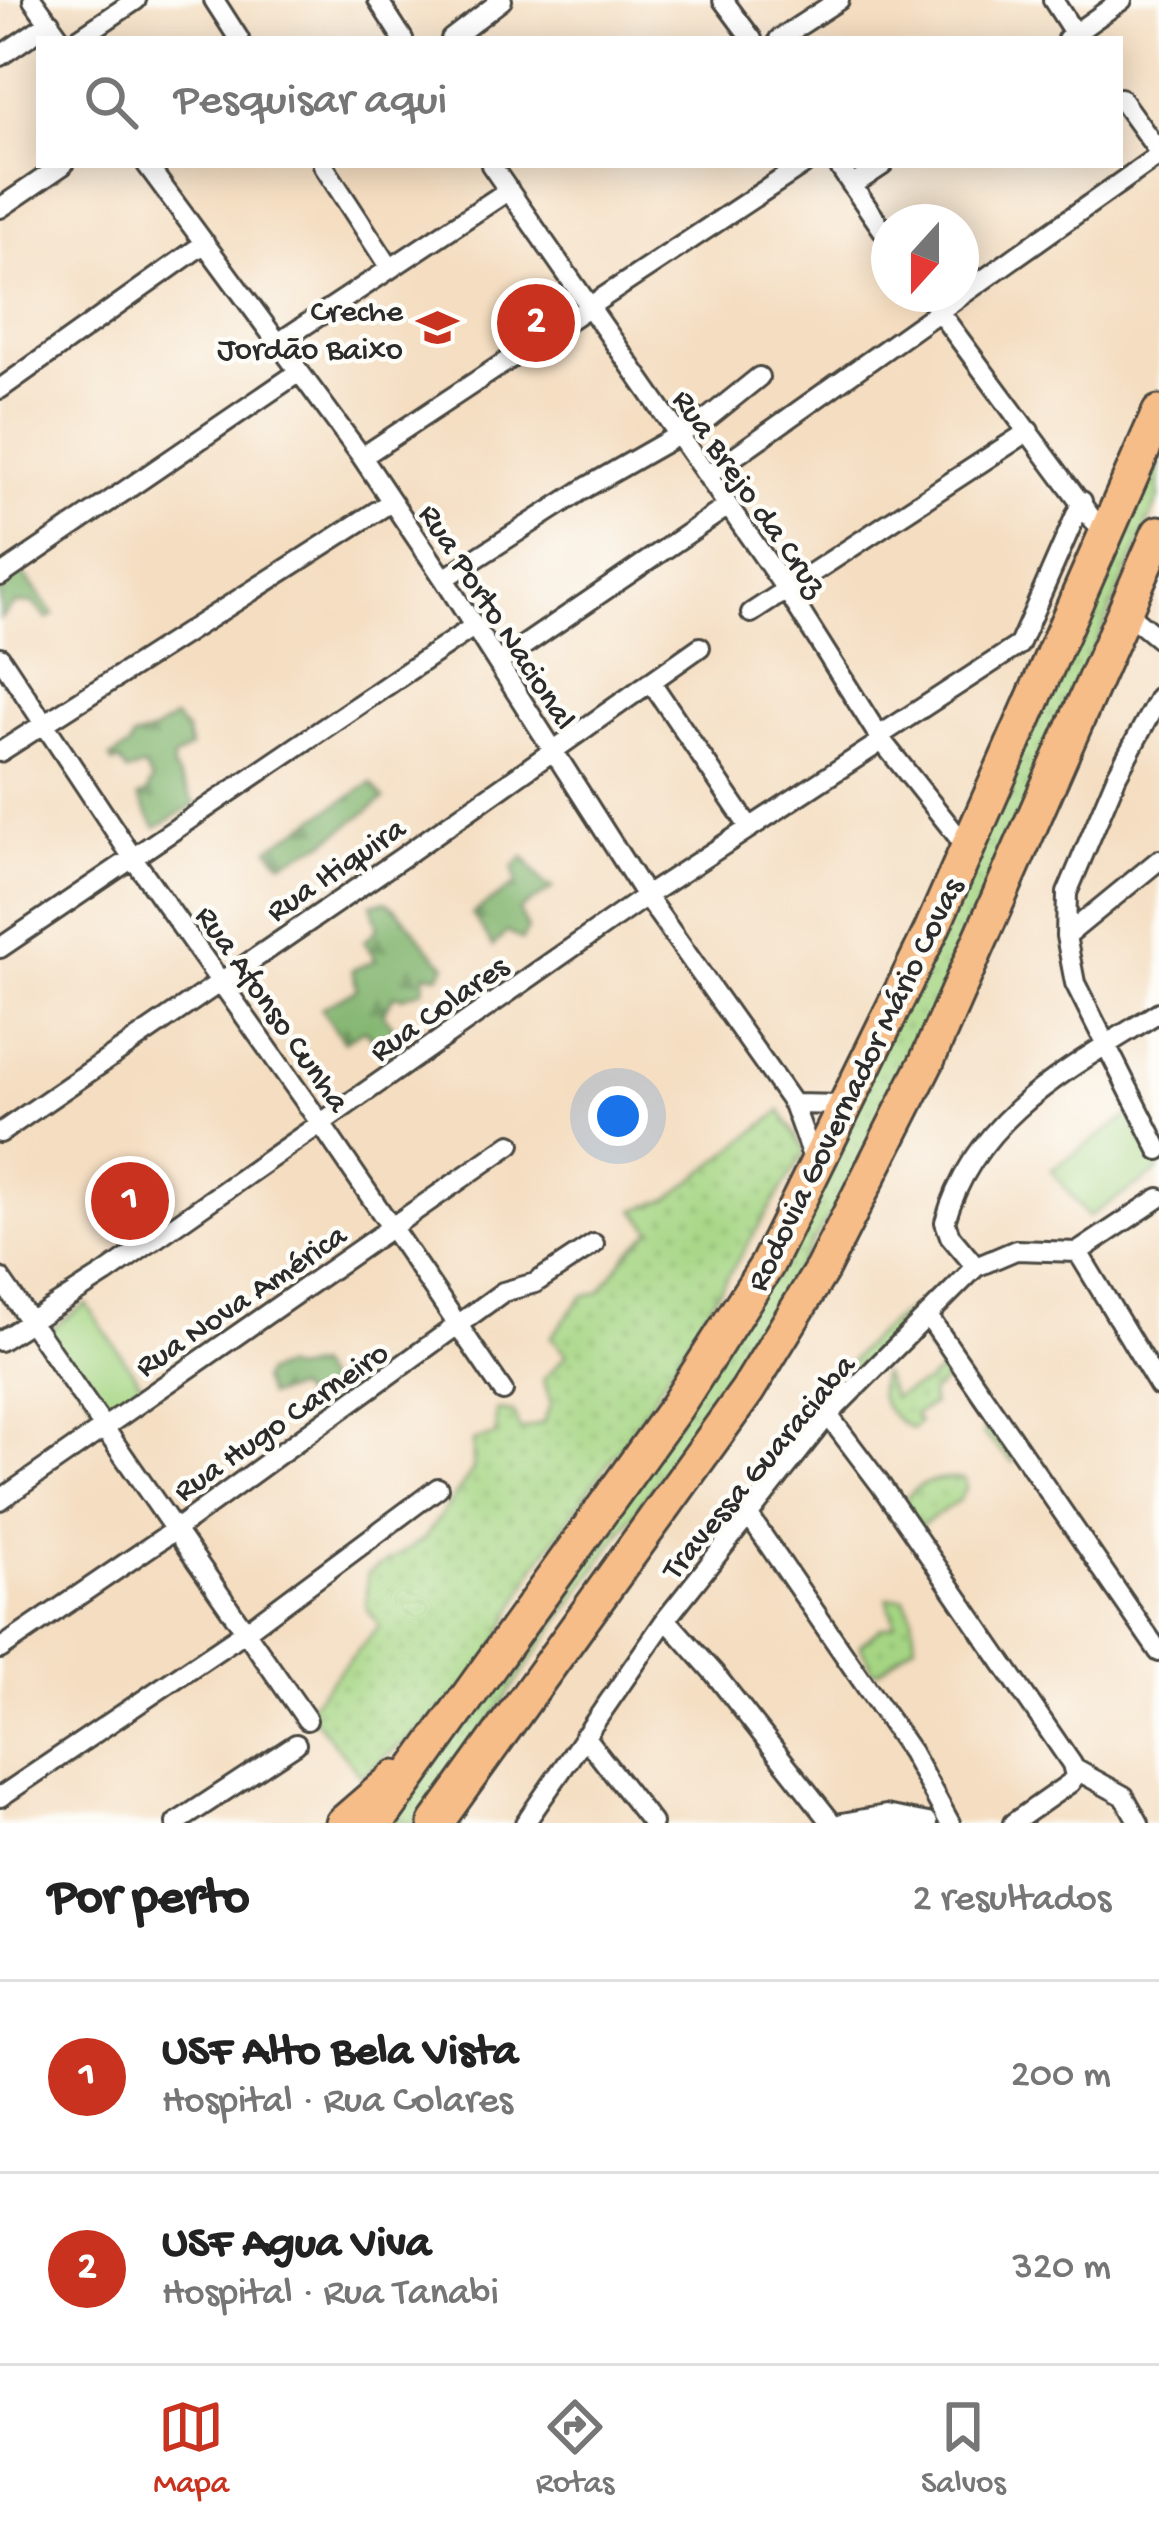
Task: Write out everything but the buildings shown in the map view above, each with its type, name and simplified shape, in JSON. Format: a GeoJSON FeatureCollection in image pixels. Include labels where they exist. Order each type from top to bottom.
{"type":"FeatureCollection","features":[{"type":"Feature","properties":{"kind":"highway","name":"Rodovia Governador Mário Covas"},"geometry":{"type":"LineString","coordinates":[[377,1823],[676,1407],[767,1265],[967,848],[1159,413]]}},
{"type":"Feature","properties":{"kind":"highway","name":"Rodovia Governador Mário Covas"},"geometry":{"type":"LineString","coordinates":[[436,1823],[747,1391],[822,1269],[927,1061],[1159,533]]}},
{"type":"Feature","properties":{"kind":"highway"},"geometry":{"type":"LineString","coordinates":[[343,1823],[425,1755]]}},
{"type":"Feature","properties":{"kind":"street"},"geometry":{"type":"LineString","coordinates":[[33,0],[56,31]]}},
{"type":"Feature","properties":{"kind":"street"},"geometry":{"type":"LineString","coordinates":[[82,36],[136,0]]}},
{"type":"Feature","properties":{"kind":"street"},"geometry":{"type":"LineString","coordinates":[[214,0],[237,36]]}},
{"type":"Feature","properties":{"kind":"street"},"geometry":{"type":"LineString","coordinates":[[378,0],[401,36]]}},
{"type":"Feature","properties":{"kind":"street"},"geometry":{"type":"LineString","coordinates":[[455,36],[502,0]]}},
{"type":"Feature","properties":{"kind":"street"},"geometry":{"type":"LineString","coordinates":[[723,0],[750,36]]}},
{"type":"Feature","properties":{"kind":"street"},"geometry":{"type":"LineString","coordinates":[[784,36],[839,0]]}},
{"type":"Feature","properties":{"kind":"street"},"geometry":{"type":"LineString","coordinates":[[1052,0],[1072,36]]}},
{"type":"Feature","properties":{"kind":"street"},"geometry":{"type":"LineString","coordinates":[[1074,36],[1121,0]]}},
{"type":"Feature","properties":{"kind":"street"},"geometry":{"type":"LineString","coordinates":[[0,56],[36,40]]}},
{"type":"Feature","properties":{"kind":"street"},"geometry":{"type":"LineString","coordinates":[[706,476],[1159,154],[1123,102]]}},
{"type":"Feature","properties":{"kind":"street"},"geometry":{"type":"LineString","coordinates":[[0,208],[58,168]]}},
{"type":"Feature","properties":{"kind":"street","name":"Rua Porto Nacional"},"geometry":{"type":"LineString","coordinates":[[149,168],[362,457],[443,578],[646,896],[793,1104],[816,1169]]}},
{"type":"Feature","properties":{"kind":"street"},"geometry":{"type":"LineString","coordinates":[[324,168],[390,268]]}},
{"type":"Feature","properties":{"kind":"street","name":"Rua Brejo da Cruz"},"geometry":{"type":"LineString","coordinates":[[493,168],[786,589],[880,739],[967,848]]}},
{"type":"Feature","properties":{"kind":"street"},"geometry":{"type":"LineString","coordinates":[[362,457],[798,168]]}},
{"type":"Feature","properties":{"kind":"street"},"geometry":{"type":"LineString","coordinates":[[840,168],[871,212]]}},
{"type":"Feature","properties":{"kind":"street"},"geometry":{"type":"LineString","coordinates":[[853,185],[878,168]]}},
{"type":"Feature","properties":{"kind":"street"},"geometry":{"type":"LineString","coordinates":[[278,343],[509,190]]}},
{"type":"Feature","properties":{"kind":"street"},"geometry":{"type":"LineString","coordinates":[[0,389],[205,243]]}},
{"type":"Feature","properties":{"kind":"street"},"geometry":{"type":"LineString","coordinates":[[939,314],[1105,536]]}},
{"type":"Feature","properties":{"kind":"street"},"geometry":{"type":"LineString","coordinates":[[0,577],[299,372]]}},
{"type":"Feature","properties":{"kind":"street"},"geometry":{"type":"LineString","coordinates":[[443,578],[708,418],[759,377]]}},
{"type":"Feature","properties":{"kind":"street"},"geometry":{"type":"LineString","coordinates":[[751,613],[1029,430]]}},
{"type":"Feature","properties":{"kind":"street"},"geometry":{"type":"LineString","coordinates":[[1058,643],[1019,645],[1082,501]]}},
{"type":"Feature","properties":{"kind":"street"},"geometry":{"type":"LineString","coordinates":[[0,752],[391,502]]}},
{"type":"Feature","properties":{"kind":"street"},"geometry":{"type":"LineString","coordinates":[[498,663],[728,506]]}},
{"type":"Feature","properties":{"kind":"street"},"geometry":{"type":"LineString","coordinates":[[1125,611],[1159,639]]}},
{"type":"Feature","properties":{"kind":"street"},"geometry":{"type":"LineString","coordinates":[[0,948],[473,627]]}},
{"type":"Feature","properties":{"kind":"street","name":"Rua Colares"},"geometry":{"type":"LineString","coordinates":[[0,1341],[105,1274],[646,896],[1019,645]]}},
{"type":"Feature","properties":{"kind":"street","name":"Rua Itiquira"},"geometry":{"type":"LineString","coordinates":[[0,1133],[700,647]]}},
{"type":"Feature","properties":{"kind":"street","name":"Rua Afonso Cunha"},"geometry":{"type":"LineString","coordinates":[[0,658],[502,1391]]}},
{"type":"Feature","properties":{"kind":"street"},"geometry":{"type":"LineString","coordinates":[[651,682],[750,828]]}},
{"type":"Feature","properties":{"kind":"street"},"geometry":{"type":"LineString","coordinates":[[1159,698],[1117,775],[1074,874],[1067,893],[1066,936],[1075,983],[1159,1150]]}},
{"type":"Feature","properties":{"kind":"street"},"geometry":{"type":"LineString","coordinates":[[1066,936],[1159,860]]}},
{"type":"Feature","properties":{"kind":"street"},"geometry":{"type":"LineString","coordinates":[[976,1267],[950,1236],[945,1222],[978,1150],[1010,1114],[1106,1042],[1159,1012]]}},
{"type":"Feature","properties":{"kind":"street"},"geometry":{"type":"LineString","coordinates":[[793,1104],[847,1105]]}},
{"type":"Feature","properties":{"kind":"street","name":"Rua Nova América"},"geometry":{"type":"LineString","coordinates":[[0,1500],[512,1144]]}},
{"type":"Feature","properties":{"kind":"street"},"geometry":{"type":"LineString","coordinates":[[1159,1198],[1078,1252],[1159,1386]]}},
{"type":"Feature","properties":{"kind":"street","name":"Rua Hugo Carneiro"},"geometry":{"type":"LineString","coordinates":[[0,1649],[176,1529],[503,1292],[535,1283],[594,1244]]}},
{"type":"Feature","properties":{"kind":"street","name":"Travessa Guaraciaba"},"geometry":{"type":"LineString","coordinates":[[525,1823],[666,1619],[828,1415],[976,1267],[1016,1250],[1078,1252]]}},
{"type":"Feature","properties":{"kind":"street"},"geometry":{"type":"LineString","coordinates":[[0,1278],[307,1720]]}},
{"type":"Feature","properties":{"kind":"street"},"geometry":{"type":"LineString","coordinates":[[928,1316],[1159,1652]]}},
{"type":"Feature","properties":{"kind":"street"},"geometry":{"type":"LineString","coordinates":[[828,1415],[1064,1749],[1074,1771],[1124,1796],[1138,1823]]}},
{"type":"Feature","properties":{"kind":"street"},"geometry":{"type":"LineString","coordinates":[[0,1797],[246,1631],[438,1488]]}},
{"type":"Feature","properties":{"kind":"street"},"geometry":{"type":"LineString","coordinates":[[749,1516],[950,1823]]}},
{"type":"Feature","properties":{"kind":"street"},"geometry":{"type":"LineString","coordinates":[[666,1619],[832,1823]]}},
{"type":"Feature","properties":{"kind":"street"},"geometry":{"type":"LineString","coordinates":[[584,1736],[652,1823]]}},
{"type":"Feature","properties":{"kind":"street"},"geometry":{"type":"LineString","coordinates":[[176,1823],[296,1744]]}},
{"type":"Feature","properties":{"kind":"street"},"geometry":{"type":"LineString","coordinates":[[1013,1823],[1067,1786],[1074,1771]]}},
{"type":"Feature","properties":{"kind":"street"},"geometry":{"type":"LineString","coordinates":[[842,1823],[886,1814],[934,1792]]}},
{"type":"Feature","properties":{"kind":"street"},"geometry":{"type":"LineString","coordinates":[[886,1814],[928,1823]]}},
{"type":"Feature","properties":{"kind":"green space"},"geometry":{"type":"Polygon","coordinates":[[[1159,428],[1159,498],[943,1001],[852,1180],[714,1399],[442,1789],[416,1823],[374,1823],[473,1688],[361,1776],[306,1709],[379,1626],[366,1606],[367,1574],[424,1539],[473,1470],[473,1441],[496,1435],[496,1410],[513,1412],[520,1430],[543,1423],[551,1403],[543,1380],[567,1354],[551,1337],[583,1296],[600,1292],[628,1253],[652,1230],[635,1210],[669,1199],[781,1111],[805,1152],[638,1421],[535,1567],[476,1685],[784,1241],[1159,428]]]}},
{"type":"Feature","properties":{"kind":"green space"},"geometry":{"type":"Polygon","coordinates":[[[18,571],[54,615],[47,619],[33,603],[15,604],[0,619],[0,582],[18,571]]]}},
{"type":"Feature","properties":{"kind":"green space"},"geometry":{"type":"Polygon","coordinates":[[[174,718],[187,732],[190,748],[173,759],[173,768],[195,804],[156,828],[138,797],[146,794],[152,781],[144,767],[127,772],[119,760],[114,764],[110,758],[129,747],[133,738],[174,718]]]}},
{"type":"Feature","properties":{"kind":"green space"},"geometry":{"type":"Polygon","coordinates":[[[371,783],[384,799],[327,841],[281,863],[269,848],[371,783]]]}},
{"type":"Feature","properties":{"kind":"green space"},"geometry":{"type":"Polygon","coordinates":[[[524,857],[544,884],[553,888],[519,911],[528,929],[522,940],[507,932],[493,946],[472,914],[516,884],[513,867],[524,857]]]}},
{"type":"Feature","properties":{"kind":"green space"},"geometry":{"type":"Polygon","coordinates":[[[386,901],[446,965],[439,976],[425,973],[423,990],[394,995],[383,1013],[406,1045],[389,1057],[364,1029],[344,1042],[321,1008],[357,989],[352,970],[376,960],[364,941],[378,928],[371,904],[386,901]]]}},
{"type":"Feature","properties":{"kind":"green space"},"geometry":{"type":"Polygon","coordinates":[[[1130,1115],[1159,1171],[1088,1217],[1051,1170],[1130,1115]]]}},
{"type":"Feature","properties":{"kind":"green space"},"geometry":{"type":"Polygon","coordinates":[[[86,1304],[148,1393],[106,1422],[44,1334],[86,1304]]]}},
{"type":"Feature","properties":{"kind":"green space"},"geometry":{"type":"Polygon","coordinates":[[[912,1307],[918,1314],[831,1400],[844,1371],[863,1347],[912,1307]]]}},
{"type":"Feature","properties":{"kind":"green space"},"geometry":{"type":"Polygon","coordinates":[[[924,1343],[951,1357],[1015,1453],[1013,1462],[984,1435],[976,1410],[946,1380],[930,1394],[933,1404],[914,1415],[919,1422],[912,1429],[885,1407],[879,1391],[882,1373],[893,1397],[941,1371],[924,1343]]]}},
{"type":"Feature","properties":{"kind":"green space"},"geometry":{"type":"Polygon","coordinates":[[[315,1366],[341,1404],[317,1418],[302,1409],[308,1402],[295,1389],[268,1396],[261,1380],[265,1373],[282,1367],[293,1371],[315,1366]]]}},
{"type":"Feature","properties":{"kind":"green space"},"geometry":{"type":"Polygon","coordinates":[[[965,1480],[966,1488],[959,1500],[919,1527],[904,1502],[909,1495],[927,1483],[965,1480]]]}},
{"type":"Feature","properties":{"kind":"green space"},"geometry":{"type":"Polygon","coordinates":[[[887,1598],[904,1598],[912,1614],[915,1643],[873,1671],[860,1645],[881,1628],[895,1625],[887,1598]]]}},
{"type":"Feature","properties":{"kind":"place","name":"USF Agua Viva"},"geometry":{"type":"Point","coordinates":[536,323]}},
{"type":"Feature","properties":{"kind":"place","name":"Creche Jordão Baixo"},"geometry":{"type":"Point","coordinates":[437,327]}},
{"type":"Feature","properties":{"kind":"place","name":"USF Alto Bela Vista"},"geometry":{"type":"Point","coordinates":[130,1201]}}]}
